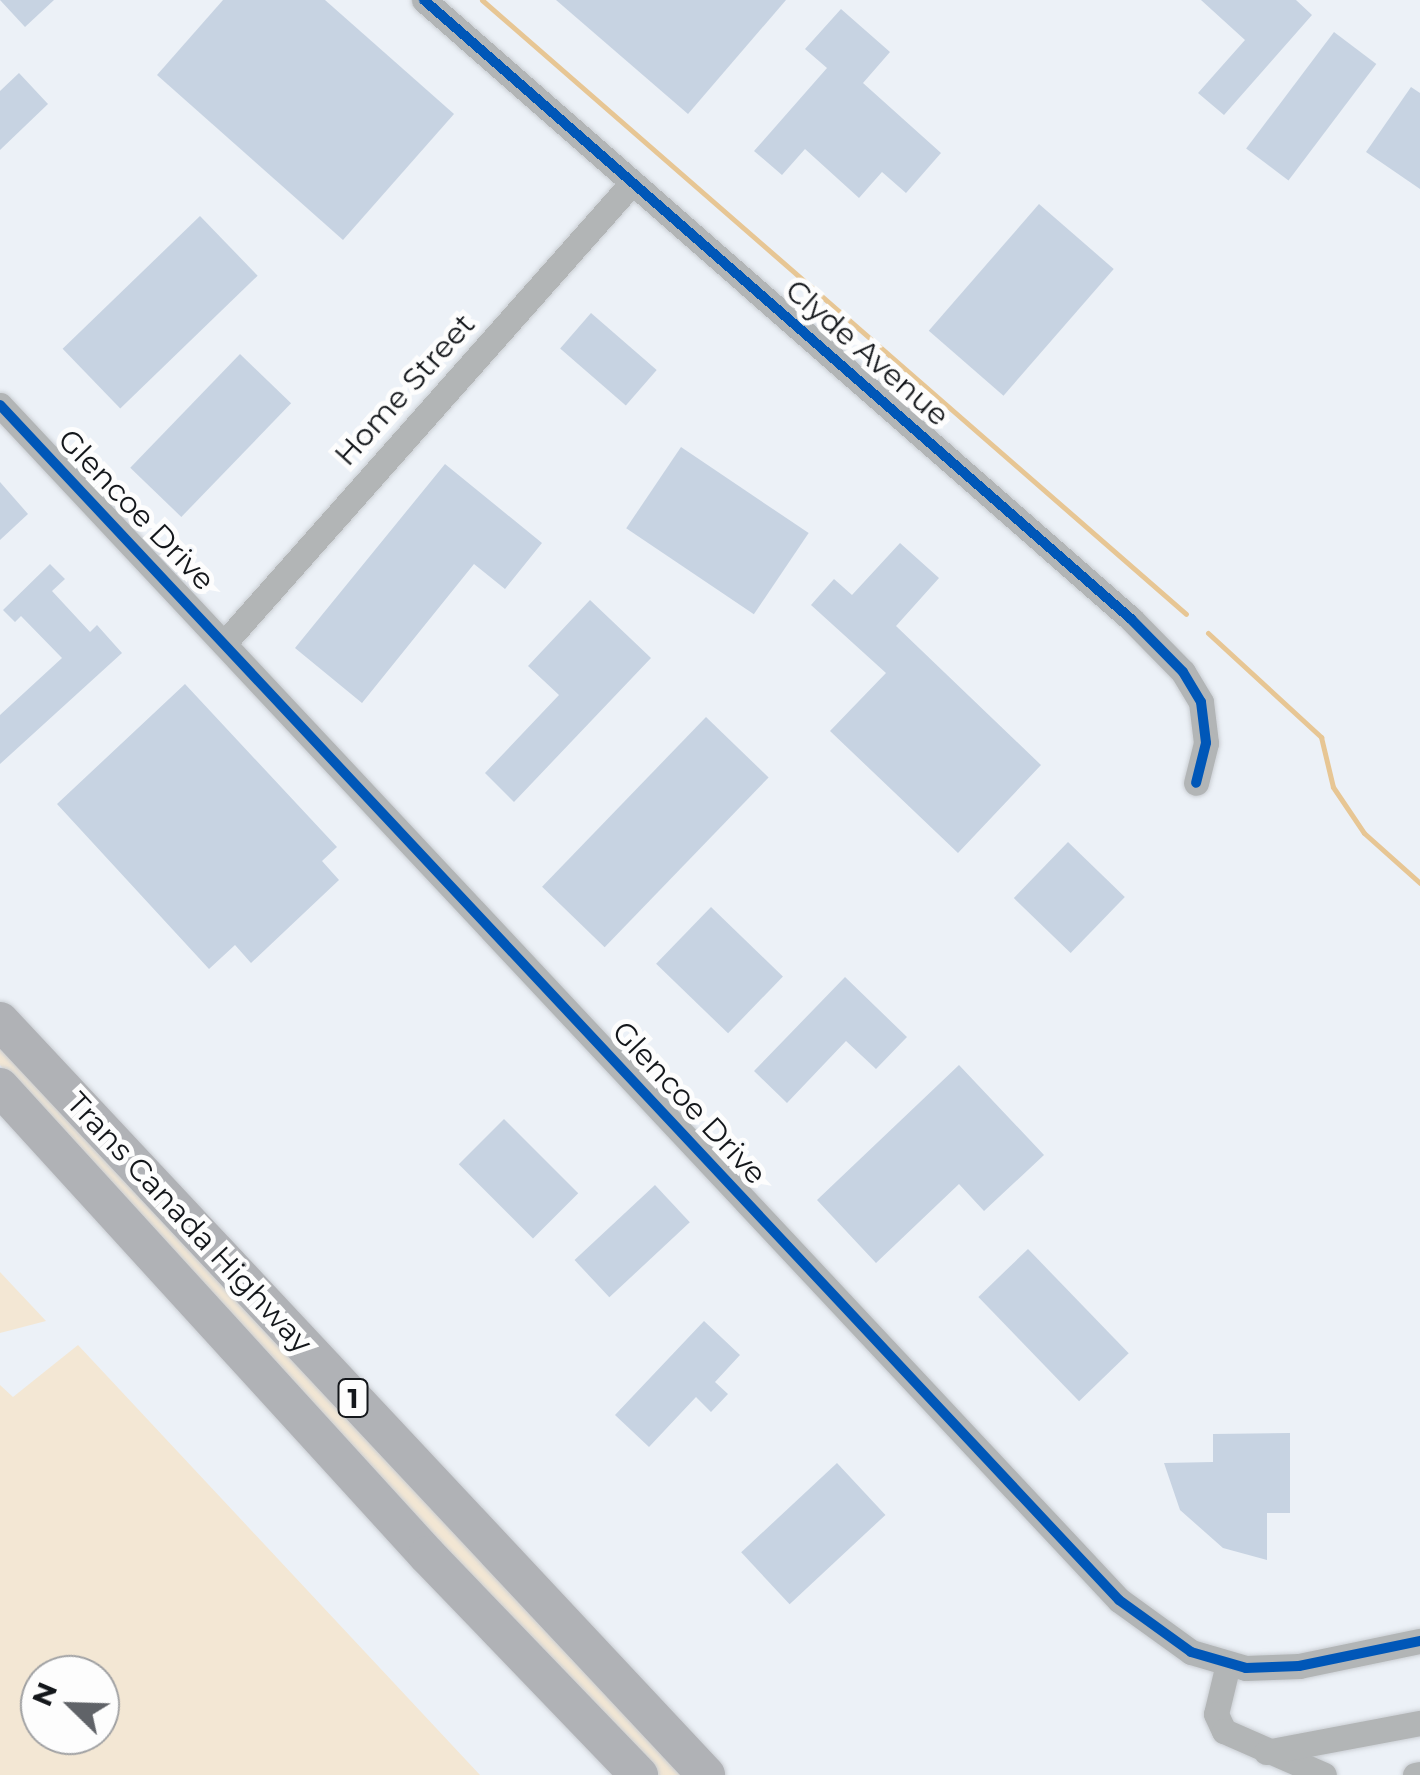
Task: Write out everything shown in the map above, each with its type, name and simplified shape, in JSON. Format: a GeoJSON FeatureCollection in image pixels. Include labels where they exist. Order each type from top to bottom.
{"type":"FeatureCollection","features":[{"type":"Feature","properties":{"kind":"highway","name":"Trans Canada Highway"},"geometry":{"type":"LineString","coordinates":[[0,1022],[706,1775]]}},
{"type":"Feature","properties":{"kind":"highway","name":"Trans Canada Highway"},"geometry":{"type":"LineString","coordinates":[[0,1087],[459,1588],[639,1775]]}},
{"type":"Feature","properties":{"kind":"highway"},"geometry":{"type":"LineString","coordinates":[[459,1588],[476,1619],[617,1775]]}},
{"type":"Feature","properties":{"kind":"street","name":"Clyde Avenue"},"geometry":{"type":"LineString","coordinates":[[424,0],[1061,554],[1174,663],[1205,716],[1196,783]]}},
{"type":"Feature","properties":{"kind":"street","name":"Home Street"},"geometry":{"type":"LineString","coordinates":[[227,640],[631,184]]}},
{"type":"Feature","properties":{"kind":"street","name":"Glencoe Drive"},"geometry":{"type":"LineString","coordinates":[[0,405],[227,640],[1120,1600],[1164,1636],[1228,1664],[1286,1667],[1420,1641]]}},
{"type":"Feature","properties":{"kind":"street"},"geometry":{"type":"LineString","coordinates":[[1228,1664],[1216,1714],[1224,1731],[1324,1775]]}},
{"type":"Feature","properties":{"kind":"street"},"geometry":{"type":"LineString","coordinates":[[1266,1752],[1420,1722]]}},
{"type":"Feature","properties":{"kind":"shaded area"},"geometry":{"type":"Polygon","coordinates":[[[0,1039],[685,1775],[659,1775],[335,1431],[0,1065],[0,1039]]]}},
{"type":"Feature","properties":{"kind":"shaded area"},"geometry":{"type":"Polygon","coordinates":[[[0,1272],[46,1321],[0,1333],[0,1272]]]}},
{"type":"Feature","properties":{"kind":"shaded area"},"geometry":{"type":"Polygon","coordinates":[[[78,1345],[480,1775],[0,1775],[0,1385],[13,1397],[78,1345]]]}},
{"type":"Feature","properties":{"kind":"building"},"geometry":{"type":"Polygon","coordinates":[[[0,0],[54,0],[25,27],[0,0]]]}},
{"type":"Feature","properties":{"kind":"building"},"geometry":{"type":"Polygon","coordinates":[[[223,0],[325,0],[454,114],[343,240],[157,75],[223,0]]]}},
{"type":"Feature","properties":{"kind":"building"},"geometry":{"type":"Polygon","coordinates":[[[556,0],[786,0],[688,114],[556,0]]]}},
{"type":"Feature","properties":{"kind":"building"},"geometry":{"type":"Polygon","coordinates":[[[1201,0],[1296,0],[1312,15],[1224,115],[1198,93],[1245,40],[1201,0]]]}},
{"type":"Feature","properties":{"kind":"building"},"geometry":{"type":"Polygon","coordinates":[[[841,9],[890,52],[863,83],[941,153],[906,193],[882,172],[859,198],[805,149],[782,175],[754,151],[827,68],[805,49],[841,9]]]}},
{"type":"Feature","properties":{"kind":"building"},"geometry":{"type":"Polygon","coordinates":[[[1334,32],[1376,64],[1288,180],[1246,149],[1334,32]]]}},
{"type":"Feature","properties":{"kind":"building"},"geometry":{"type":"Polygon","coordinates":[[[19,73],[48,104],[0,150],[0,91],[19,73]]]}},
{"type":"Feature","properties":{"kind":"building"},"geometry":{"type":"Polygon","coordinates":[[[1411,87],[1420,93],[1420,189],[1366,152],[1411,87]]]}},
{"type":"Feature","properties":{"kind":"building"},"geometry":{"type":"Polygon","coordinates":[[[1039,204],[1114,269],[1003,396],[929,331],[1039,204]]]}},
{"type":"Feature","properties":{"kind":"building"},"geometry":{"type":"Polygon","coordinates":[[[200,216],[258,276],[120,408],[63,349],[200,216]]]}},
{"type":"Feature","properties":{"kind":"building"},"geometry":{"type":"Polygon","coordinates":[[[591,313],[657,370],[626,406],[560,348],[591,313]]]}},
{"type":"Feature","properties":{"kind":"building"},"geometry":{"type":"Polygon","coordinates":[[[240,354],[291,403],[181,517],[130,468],[240,354]]]}},
{"type":"Feature","properties":{"kind":"building"},"geometry":{"type":"Polygon","coordinates":[[[681,447],[809,533],[754,614],[626,528],[681,447]]]}},
{"type":"Feature","properties":{"kind":"building"},"geometry":{"type":"Polygon","coordinates":[[[445,464],[542,543],[505,589],[474,564],[362,703],[295,648],[445,464]]]}},
{"type":"Feature","properties":{"kind":"building"},"geometry":{"type":"Polygon","coordinates":[[[0,482],[28,514],[0,540],[0,482]]]}},
{"type":"Feature","properties":{"kind":"building"},"geometry":{"type":"Polygon","coordinates":[[[900,543],[939,578],[896,626],[1041,765],[958,853],[830,731],[886,673],[811,605],[834,579],[852,595],[900,543]]]}},
{"type":"Feature","properties":{"kind":"building"},"geometry":{"type":"Polygon","coordinates":[[[50,564],[65,579],[52,591],[90,632],[97,625],[122,653],[0,764],[0,715],[62,658],[21,616],[15,622],[3,610],[50,564]]]}},
{"type":"Feature","properties":{"kind":"building"},"geometry":{"type":"Polygon","coordinates":[[[590,600],[651,658],[514,802],[485,773],[559,695],[528,666],[590,600]]]}},
{"type":"Feature","properties":{"kind":"building"},"geometry":{"type":"Polygon","coordinates":[[[185,684],[337,847],[322,861],[339,880],[251,963],[235,945],[209,969],[57,804],[185,684]]]}},
{"type":"Feature","properties":{"kind":"building"},"geometry":{"type":"Polygon","coordinates":[[[706,717],[769,777],[605,947],[542,887],[706,717]]]}},
{"type":"Feature","properties":{"kind":"building"},"geometry":{"type":"Polygon","coordinates":[[[1068,842],[1125,897],[1071,953],[1014,898],[1068,842]]]}},
{"type":"Feature","properties":{"kind":"building"},"geometry":{"type":"Polygon","coordinates":[[[711,907],[783,976],[728,1033],[656,964],[711,907]]]}},
{"type":"Feature","properties":{"kind":"building"},"geometry":{"type":"Polygon","coordinates":[[[845,977],[907,1037],[876,1069],[846,1041],[787,1103],[754,1071],[845,977]]]}},
{"type":"Feature","properties":{"kind":"building"},"geometry":{"type":"Polygon","coordinates":[[[959,1065],[1044,1155],[984,1211],[959,1184],[876,1263],[817,1200],[959,1065]]]}},
{"type":"Feature","properties":{"kind":"building"},"geometry":{"type":"Polygon","coordinates":[[[504,1119],[578,1193],[533,1239],[459,1164],[504,1119]]]}},
{"type":"Feature","properties":{"kind":"building"},"geometry":{"type":"Polygon","coordinates":[[[655,1185],[690,1222],[609,1297],[575,1260],[655,1185]]]}},
{"type":"Feature","properties":{"kind":"building"},"geometry":{"type":"Polygon","coordinates":[[[1028,1249],[1129,1353],[1079,1401],[978,1297],[1028,1249]]]}},
{"type":"Feature","properties":{"kind":"building"},"geometry":{"type":"Polygon","coordinates":[[[704,1321],[740,1355],[715,1382],[728,1394],[711,1412],[696,1397],[649,1447],[615,1415],[704,1321]]]}},
{"type":"Feature","properties":{"kind":"building"},"geometry":{"type":"Polygon","coordinates":[[[1290,1433],[1290,1513],[1267,1513],[1267,1560],[1223,1548],[1180,1510],[1164,1463],[1213,1462],[1213,1434],[1290,1433]]]}},
{"type":"Feature","properties":{"kind":"building"},"geometry":{"type":"Polygon","coordinates":[[[837,1463],[885,1515],[790,1604],[741,1552],[837,1463]]]}},
{"type":"Feature","properties":{"kind":"waterway"},"geometry":{"type":"LineString","coordinates":[[482,0],[1186,614]]}},
{"type":"Feature","properties":{"kind":"waterway"},"geometry":{"type":"LineString","coordinates":[[1208,633],[1321,737],[1333,787],[1364,833],[1420,883]]}},
{"type":"Feature","properties":{"kind":"cycle path"},"geometry":{"type":"LineString","coordinates":[[424,0],[1131,619],[1183,672],[1201,702],[1206,743],[1196,783]]}},
{"type":"Feature","properties":{"kind":"cycle path"},"geometry":{"type":"LineString","coordinates":[[0,405],[1119,1600],[1191,1652],[1246,1668],[1299,1666],[1420,1641]]}}]}
